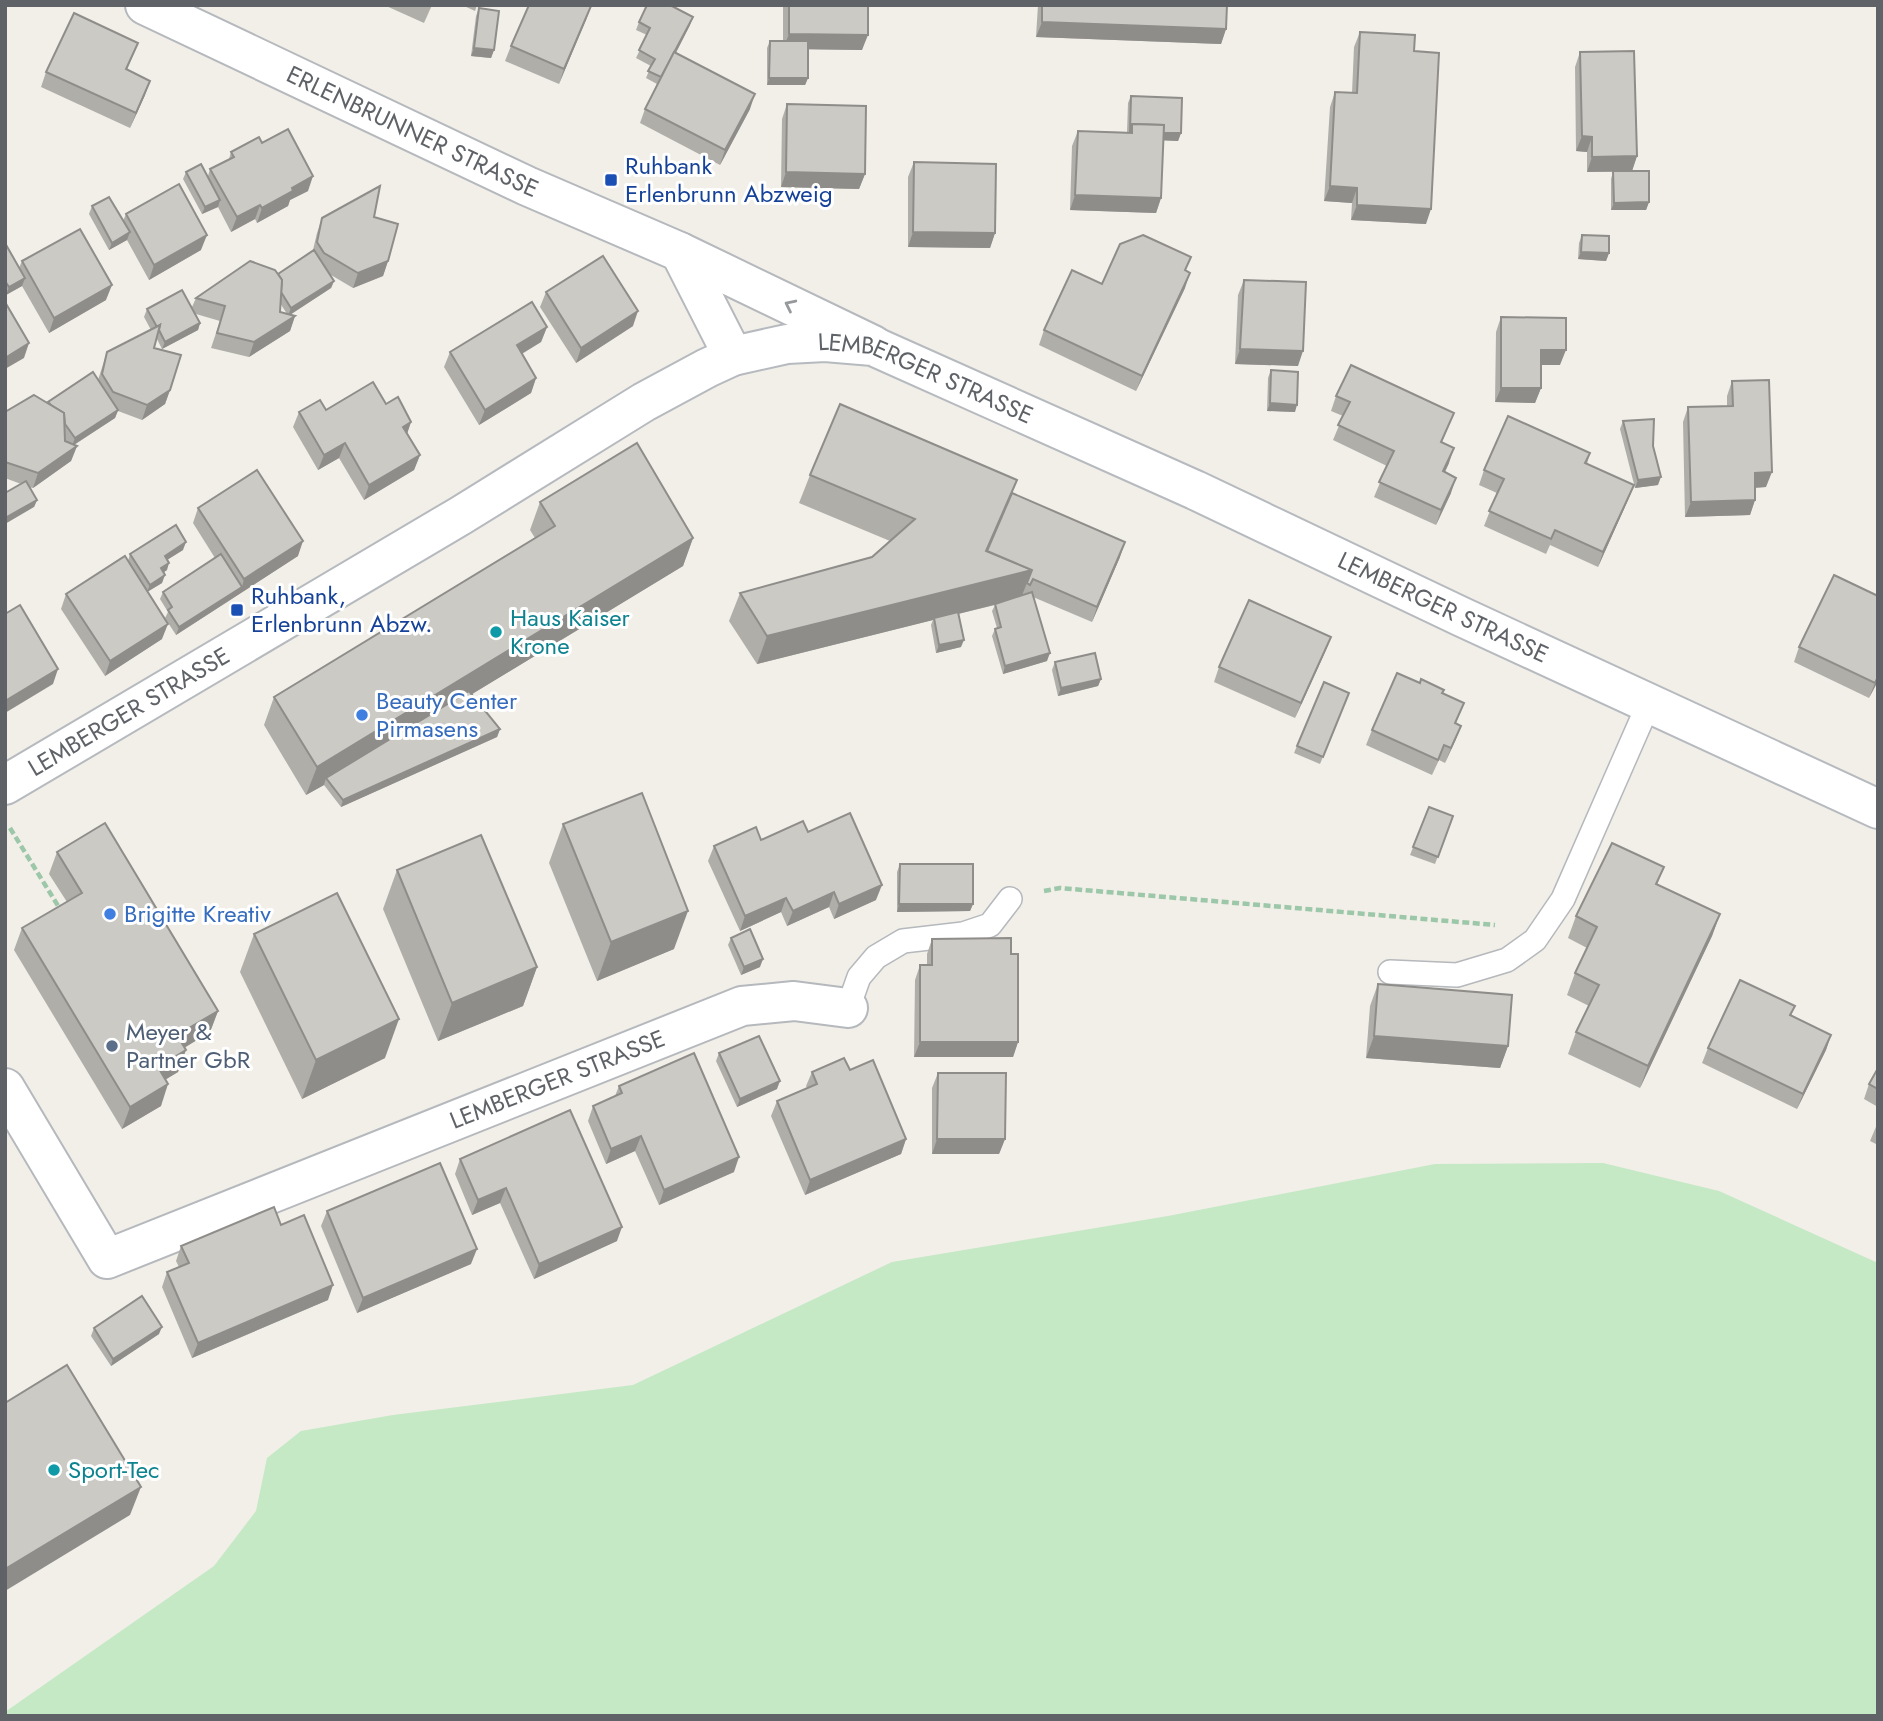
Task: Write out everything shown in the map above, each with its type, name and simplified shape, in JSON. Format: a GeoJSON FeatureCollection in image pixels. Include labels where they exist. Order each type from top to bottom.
{"type":"FeatureCollection","features":[{"type":"Feature","properties":{"kind":"main road","name":"ERLENBRUNNER STRASSE"},"geometry":{"type":"LineString","coordinates":[[145,5],[527,186],[680,252],[873,346]]}},
{"type":"Feature","properties":{"kind":"main road"},"geometry":{"type":"LineString","coordinates":[[680,252],[733,356]]}},
{"type":"Feature","properties":{"kind":"main road","name":"LEMBERGER STRASSE"},"geometry":{"type":"LineString","coordinates":[[5,785],[460,516],[644,402],[733,356],[787,344],[825,342],[873,346],[1195,490],[1878,809]]}},
{"type":"Feature","properties":{"kind":"main road","name":"LEMBERGER STRASSE"},"geometry":{"type":"LineString","coordinates":[[5,1088],[107,1259],[742,1006],[794,1001],[848,1008]]}},
{"type":"Feature","properties":{"kind":"lane"},"geometry":{"type":"LineString","coordinates":[[1390,972],[1457,975],[1507,960],[1535,940],[1563,899],[1649,703]]}},
{"type":"Feature","properties":{"kind":"lane"},"geometry":{"type":"LineString","coordinates":[[848,1008],[859,977],[876,957],[903,941],[963,934],[990,925],[1010,900]]}},
{"type":"Feature","properties":{"kind":"path"},"geometry":{"type":"LineString","coordinates":[[5,821],[66,919]]}},
{"type":"Feature","properties":{"kind":"path"},"geometry":{"type":"LineString","coordinates":[[1010,900],[1060,888],[1495,925]]}},
{"type":"Feature","properties":{"kind":"green space"},"geometry":{"type":"Polygon","coordinates":[[[1603,1163],[1719,1191],[1878,1263],[1878,1716],[5,1716],[5,1712],[214,1566],[256,1511],[267,1458],[301,1431],[393,1415],[633,1385],[892,1262],[1168,1216],[1435,1164],[1603,1163]]]}},
{"type":"Feature","properties":{"kind":"building"},"geometry":{"type":"Polygon","coordinates":[[[529,5],[591,6],[564,69],[511,46],[529,5]]]}},
{"type":"Feature","properties":{"kind":"building"},"geometry":{"type":"Polygon","coordinates":[[[647,5],[670,5],[693,17],[661,77],[648,71],[655,59],[639,50],[650,28],[639,22],[647,5]]]}},
{"type":"Feature","properties":{"kind":"building"},"geometry":{"type":"Polygon","coordinates":[[[789,5],[868,5],[868,35],[789,34],[789,5]]]}},
{"type":"Feature","properties":{"kind":"building"},"geometry":{"type":"Polygon","coordinates":[[[1042,5],[1227,5],[1226,29],[1042,22],[1042,5]]]}},
{"type":"Feature","properties":{"kind":"building"},"geometry":{"type":"Polygon","coordinates":[[[479,8],[499,11],[494,50],[474,48],[479,8]]]}},
{"type":"Feature","properties":{"kind":"building"},"geometry":{"type":"Polygon","coordinates":[[[74,13],[138,43],[126,69],[150,81],[136,113],[46,72],[74,13]]]}},
{"type":"Feature","properties":{"kind":"building"},"geometry":{"type":"Polygon","coordinates":[[[1360,32],[1415,35],[1414,51],[1439,53],[1431,209],[1357,205],[1357,188],[1330,186],[1335,92],[1357,93],[1360,32]]]}},
{"type":"Feature","properties":{"kind":"building"},"geometry":{"type":"Polygon","coordinates":[[[770,41],[808,41],[808,78],[769,78],[770,41]]]}},
{"type":"Feature","properties":{"kind":"building"},"geometry":{"type":"Polygon","coordinates":[[[1634,51],[1637,156],[1592,157],[1592,137],[1582,136],[1580,52],[1634,51]]]}},
{"type":"Feature","properties":{"kind":"building"},"geometry":{"type":"Polygon","coordinates":[[[674,52],[755,94],[725,150],[645,109],[674,52]]]}},
{"type":"Feature","properties":{"kind":"building"},"geometry":{"type":"Polygon","coordinates":[[[1131,96],[1182,98],[1181,133],[1163,133],[1164,125],[1132,124],[1130,132],[1131,96]]]}},
{"type":"Feature","properties":{"kind":"building"},"geometry":{"type":"Polygon","coordinates":[[[787,104],[866,106],[865,174],[786,172],[787,104]]]}},
{"type":"Feature","properties":{"kind":"building"},"geometry":{"type":"Polygon","coordinates":[[[1132,124],[1164,125],[1161,198],[1075,195],[1078,131],[1132,133],[1132,124]]]}},
{"type":"Feature","properties":{"kind":"building"},"geometry":{"type":"Polygon","coordinates":[[[288,129],[313,176],[262,208],[260,205],[237,217],[210,169],[234,157],[231,152],[259,137],[262,143],[288,129]]]}},
{"type":"Feature","properties":{"kind":"building"},"geometry":{"type":"Polygon","coordinates":[[[914,162],[996,164],[995,233],[913,232],[914,162]]]}},
{"type":"Feature","properties":{"kind":"building"},"geometry":{"type":"Polygon","coordinates":[[[201,164],[220,200],[205,207],[186,172],[201,164]]]}},
{"type":"Feature","properties":{"kind":"building"},"geometry":{"type":"Polygon","coordinates":[[[1613,171],[1649,171],[1649,202],[1614,203],[1613,171]]]}},
{"type":"Feature","properties":{"kind":"building"},"geometry":{"type":"Polygon","coordinates":[[[179,184],[207,235],[154,265],[126,214],[179,184]]]}},
{"type":"Feature","properties":{"kind":"building"},"geometry":{"type":"Polygon","coordinates":[[[380,186],[374,217],[398,224],[388,261],[358,273],[324,253],[317,242],[322,218],[380,186]]]}},
{"type":"Feature","properties":{"kind":"building"},"geometry":{"type":"Polygon","coordinates":[[[109,197],[130,232],[112,243],[92,206],[109,197]]]}},
{"type":"Feature","properties":{"kind":"building"},"geometry":{"type":"Polygon","coordinates":[[[80,229],[112,285],[54,318],[22,261],[80,229]]]}},
{"type":"Feature","properties":{"kind":"building"},"geometry":{"type":"Polygon","coordinates":[[[1143,235],[1191,257],[1185,270],[1190,273],[1142,376],[1044,330],[1072,270],[1102,284],[1120,244],[1143,235]]]}},
{"type":"Feature","properties":{"kind":"building"},"geometry":{"type":"Polygon","coordinates":[[[1582,235],[1609,236],[1609,253],[1581,252],[1582,235]]]}},
{"type":"Feature","properties":{"kind":"building"},"geometry":{"type":"Polygon","coordinates":[[[5,243],[25,278],[9,287],[5,281],[5,243]]]}},
{"type":"Feature","properties":{"kind":"building"},"geometry":{"type":"Polygon","coordinates":[[[314,250],[334,281],[291,308],[281,292],[282,280],[278,274],[314,250]]]}},
{"type":"Feature","properties":{"kind":"building"},"geometry":{"type":"Polygon","coordinates":[[[603,256],[638,311],[581,348],[546,292],[603,256]]]}},
{"type":"Feature","properties":{"kind":"building"},"geometry":{"type":"Polygon","coordinates":[[[250,261],[275,270],[282,280],[280,312],[295,316],[254,342],[217,333],[225,306],[196,298],[250,261]]]}},
{"type":"Feature","properties":{"kind":"building"},"geometry":{"type":"Polygon","coordinates":[[[1244,280],[1306,282],[1303,351],[1240,349],[1244,280]]]}},
{"type":"Feature","properties":{"kind":"building"},"geometry":{"type":"Polygon","coordinates":[[[182,290],[200,323],[165,342],[159,330],[160,325],[157,327],[147,309],[182,290]]]}},
{"type":"Feature","properties":{"kind":"building"},"geometry":{"type":"Polygon","coordinates":[[[5,302],[29,343],[5,358],[5,302]]]}},
{"type":"Feature","properties":{"kind":"building"},"geometry":{"type":"Polygon","coordinates":[[[532,302],[547,327],[517,345],[536,378],[485,410],[450,352],[532,302]]]}},
{"type":"Feature","properties":{"kind":"building"},"geometry":{"type":"Polygon","coordinates":[[[1501,317],[1566,318],[1566,350],[1541,350],[1541,388],[1501,388],[1501,317]]]}},
{"type":"Feature","properties":{"kind":"building"},"geometry":{"type":"Polygon","coordinates":[[[160,325],[154,348],[181,355],[170,390],[147,405],[113,392],[102,374],[107,352],[160,325]]]}},
{"type":"Feature","properties":{"kind":"building"},"geometry":{"type":"Polygon","coordinates":[[[1351,365],[1454,413],[1441,442],[1454,448],[1443,471],[1456,478],[1441,510],[1379,482],[1394,451],[1338,425],[1350,402],[1336,396],[1351,365]]]}},
{"type":"Feature","properties":{"kind":"building"},"geometry":{"type":"Polygon","coordinates":[[[1271,370],[1298,372],[1297,405],[1270,403],[1271,370]]]}},
{"type":"Feature","properties":{"kind":"building"},"geometry":{"type":"Polygon","coordinates":[[[93,372],[118,410],[75,438],[65,424],[64,413],[48,402],[93,372]]]}},
{"type":"Feature","properties":{"kind":"building"},"geometry":{"type":"Polygon","coordinates":[[[1769,380],[1772,472],[1755,473],[1755,500],[1691,502],[1688,407],[1733,406],[1732,381],[1769,380]]]}},
{"type":"Feature","properties":{"kind":"building"},"geometry":{"type":"Polygon","coordinates":[[[373,382],[386,404],[398,397],[411,422],[403,427],[420,455],[369,485],[345,443],[324,455],[299,412],[320,400],[326,410],[373,382]]]}},
{"type":"Feature","properties":{"kind":"building"},"geometry":{"type":"Polygon","coordinates":[[[34,395],[64,413],[65,441],[77,446],[38,473],[5,462],[5,412],[34,395]]]}},
{"type":"Feature","properties":{"kind":"building"},"geometry":{"type":"Polygon","coordinates":[[[840,404],[1017,480],[986,551],[1032,570],[767,636],[740,593],[872,557],[915,519],[810,475],[840,404]]]}},
{"type":"Feature","properties":{"kind":"building"},"geometry":{"type":"Polygon","coordinates":[[[1508,416],[1590,453],[1585,463],[1634,485],[1603,552],[1555,530],[1551,539],[1489,511],[1504,479],[1484,470],[1508,416]]]}},
{"type":"Feature","properties":{"kind":"building"},"geometry":{"type":"Polygon","coordinates":[[[1654,419],[1653,446],[1661,477],[1638,480],[1623,421],[1654,419]]]}},
{"type":"Feature","properties":{"kind":"building","name":"Haus Kaiser Krone"},"geometry":{"type":"Polygon","coordinates":[[[637,443],[693,538],[317,767],[274,697],[555,526],[540,502],[637,443]]]}},
{"type":"Feature","properties":{"kind":"building"},"geometry":{"type":"Polygon","coordinates":[[[257,470],[303,541],[244,579],[198,508],[257,470]]]}},
{"type":"Feature","properties":{"kind":"building"},"geometry":{"type":"Polygon","coordinates":[[[26,481],[37,500],[5,518],[5,493],[26,481]]]}},
{"type":"Feature","properties":{"kind":"building"},"geometry":{"type":"Polygon","coordinates":[[[1012,493],[1125,542],[1097,607],[1033,579],[1030,585],[1027,583],[1032,570],[987,551],[1012,493]]]}},
{"type":"Feature","properties":{"kind":"building"},"geometry":{"type":"Polygon","coordinates":[[[176,525],[186,542],[165,556],[169,563],[161,568],[165,575],[150,585],[130,554],[176,525]]]}},
{"type":"Feature","properties":{"kind":"building"},"geometry":{"type":"Polygon","coordinates":[[[221,554],[242,587],[179,627],[168,610],[172,607],[163,592],[221,554]]]}},
{"type":"Feature","properties":{"kind":"building"},"geometry":{"type":"Polygon","coordinates":[[[125,556],[168,624],[110,661],[66,594],[125,556]]]}},
{"type":"Feature","properties":{"kind":"building"},"geometry":{"type":"Polygon","coordinates":[[[1834,575],[1878,596],[1878,677],[1875,683],[1799,647],[1834,575]]]}},
{"type":"Feature","properties":{"kind":"building"},"geometry":{"type":"Polygon","coordinates":[[[1032,592],[1050,653],[1005,666],[995,629],[1001,627],[995,604],[1032,592]]]}},
{"type":"Feature","properties":{"kind":"building"},"geometry":{"type":"Polygon","coordinates":[[[1249,600],[1331,637],[1301,703],[1219,667],[1249,600]]]}},
{"type":"Feature","properties":{"kind":"building"},"geometry":{"type":"Polygon","coordinates":[[[20,605],[58,669],[5,701],[5,614],[20,605]]]}},
{"type":"Feature","properties":{"kind":"building"},"geometry":{"type":"Polygon","coordinates":[[[958,612],[964,640],[939,645],[934,618],[958,612]]]}},
{"type":"Feature","properties":{"kind":"building"},"geometry":{"type":"Polygon","coordinates":[[[1095,653],[1101,679],[1061,688],[1055,662],[1095,653]]]}},
{"type":"Feature","properties":{"kind":"building"},"geometry":{"type":"Polygon","coordinates":[[[1397,673],[1420,683],[1421,679],[1464,703],[1455,723],[1461,726],[1451,748],[1444,745],[1438,760],[1372,730],[1397,673]]]}},
{"type":"Feature","properties":{"kind":"building"},"geometry":{"type":"Polygon","coordinates":[[[1324,682],[1349,693],[1323,757],[1297,746],[1324,682]]]}},
{"type":"Feature","properties":{"kind":"building"},"geometry":{"type":"Polygon","coordinates":[[[469,691],[500,729],[343,800],[326,778],[469,691]]]}},
{"type":"Feature","properties":{"kind":"building"},"geometry":{"type":"Polygon","coordinates":[[[642,793],[688,911],[611,942],[563,824],[642,793]]]}},
{"type":"Feature","properties":{"kind":"building"},"geometry":{"type":"Polygon","coordinates":[[[1429,807],[1453,816],[1438,857],[1413,847],[1429,807]]]}},
{"type":"Feature","properties":{"kind":"building"},"geometry":{"type":"Polygon","coordinates":[[[850,813],[882,885],[839,904],[834,892],[793,911],[786,898],[745,916],[714,846],[756,827],[761,840],[803,821],[808,832],[850,813]]]}},
{"type":"Feature","properties":{"kind":"building"},"geometry":{"type":"Polygon","coordinates":[[[105,823],[218,1011],[177,1035],[186,1050],[158,1067],[168,1084],[130,1107],[22,928],[82,893],[57,852],[105,823]]]}},
{"type":"Feature","properties":{"kind":"building"},"geometry":{"type":"Polygon","coordinates":[[[481,835],[537,967],[452,1003],[397,870],[481,835]]]}},
{"type":"Feature","properties":{"kind":"building"},"geometry":{"type":"Polygon","coordinates":[[[1612,843],[1664,867],[1656,884],[1720,914],[1648,1066],[1576,1032],[1599,985],[1575,973],[1597,927],[1576,916],[1612,843]]]}},
{"type":"Feature","properties":{"kind":"building"},"geometry":{"type":"Polygon","coordinates":[[[900,864],[973,864],[973,904],[899,904],[900,864]]]}},
{"type":"Feature","properties":{"kind":"building"},"geometry":{"type":"Polygon","coordinates":[[[337,893],[399,1019],[316,1060],[254,934],[337,893]]]}},
{"type":"Feature","properties":{"kind":"building"},"geometry":{"type":"Polygon","coordinates":[[[750,929],[763,959],[744,967],[731,938],[750,929]]]}},
{"type":"Feature","properties":{"kind":"building"},"geometry":{"type":"Polygon","coordinates":[[[1011,938],[1011,954],[1018,954],[1018,1042],[920,1042],[920,965],[932,965],[932,939],[1011,938]]]}},
{"type":"Feature","properties":{"kind":"building"},"geometry":{"type":"Polygon","coordinates":[[[1740,980],[1795,1006],[1790,1015],[1831,1035],[1803,1094],[1708,1048],[1740,980]]]}},
{"type":"Feature","properties":{"kind":"building"},"geometry":{"type":"Polygon","coordinates":[[[1378,984],[1512,995],[1508,1046],[1374,1036],[1378,984]]]}},
{"type":"Feature","properties":{"kind":"building"},"geometry":{"type":"Polygon","coordinates":[[[759,1036],[780,1081],[740,1099],[719,1053],[759,1036]]]}},
{"type":"Feature","properties":{"kind":"building"},"geometry":{"type":"Polygon","coordinates":[[[694,1053],[739,1157],[664,1190],[641,1136],[611,1149],[593,1106],[622,1093],[619,1086],[694,1053]]]}},
{"type":"Feature","properties":{"kind":"building"},"geometry":{"type":"Polygon","coordinates":[[[844,1058],[850,1070],[873,1060],[906,1139],[810,1180],[777,1101],[817,1084],[812,1072],[844,1058]]]}},
{"type":"Feature","properties":{"kind":"building"},"geometry":{"type":"Polygon","coordinates":[[[1878,1068],[1878,1089],[1869,1084],[1878,1068]]]}},
{"type":"Feature","properties":{"kind":"building"},"geometry":{"type":"Polygon","coordinates":[[[938,1073],[1006,1073],[1005,1139],[937,1139],[938,1073]]]}},
{"type":"Feature","properties":{"kind":"building"},"geometry":{"type":"Polygon","coordinates":[[[570,1110],[622,1227],[539,1264],[506,1188],[478,1200],[460,1159],[570,1110]]]}},
{"type":"Feature","properties":{"kind":"building"},"geometry":{"type":"Polygon","coordinates":[[[440,1163],[477,1249],[363,1298],[327,1211],[440,1163]]]}},
{"type":"Feature","properties":{"kind":"building"},"geometry":{"type":"Polygon","coordinates":[[[274,1207],[281,1225],[304,1215],[333,1285],[198,1343],[167,1272],[189,1263],[181,1246],[274,1207]]]}},
{"type":"Feature","properties":{"kind":"building"},"geometry":{"type":"Polygon","coordinates":[[[142,1296],[162,1327],[113,1359],[94,1328],[142,1296]]]}},
{"type":"Feature","properties":{"kind":"building","name":"Sport-Tec"},"geometry":{"type":"Polygon","coordinates":[[[67,1365],[141,1487],[5,1569],[5,1403],[67,1365]]]}},
{"type":"Feature","properties":{"kind":"place","name":"Ruhbank Erlenbrunn Abzweig"},"geometry":{"type":"Point","coordinates":[611,180]}},
{"type":"Feature","properties":{"kind":"place","name":"Ruhbank, Erlenbrunn Abzw."},"geometry":{"type":"Point","coordinates":[237,610]}},
{"type":"Feature","properties":{"kind":"place","name":"Haus Kaiser Krone"},"geometry":{"type":"Point","coordinates":[496,632]}},
{"type":"Feature","properties":{"kind":"place","name":"Beauty Center Pirmasens"},"geometry":{"type":"Point","coordinates":[362,715]}},
{"type":"Feature","properties":{"kind":"place","name":"Brigitte Kreativ"},"geometry":{"type":"Point","coordinates":[110,914]}},
{"type":"Feature","properties":{"kind":"place","name":"Meyer & Partner GbR"},"geometry":{"type":"Point","coordinates":[112,1046]}},
{"type":"Feature","properties":{"kind":"place","name":"Sport-Tec"},"geometry":{"type":"Point","coordinates":[54,1470]}}]}
